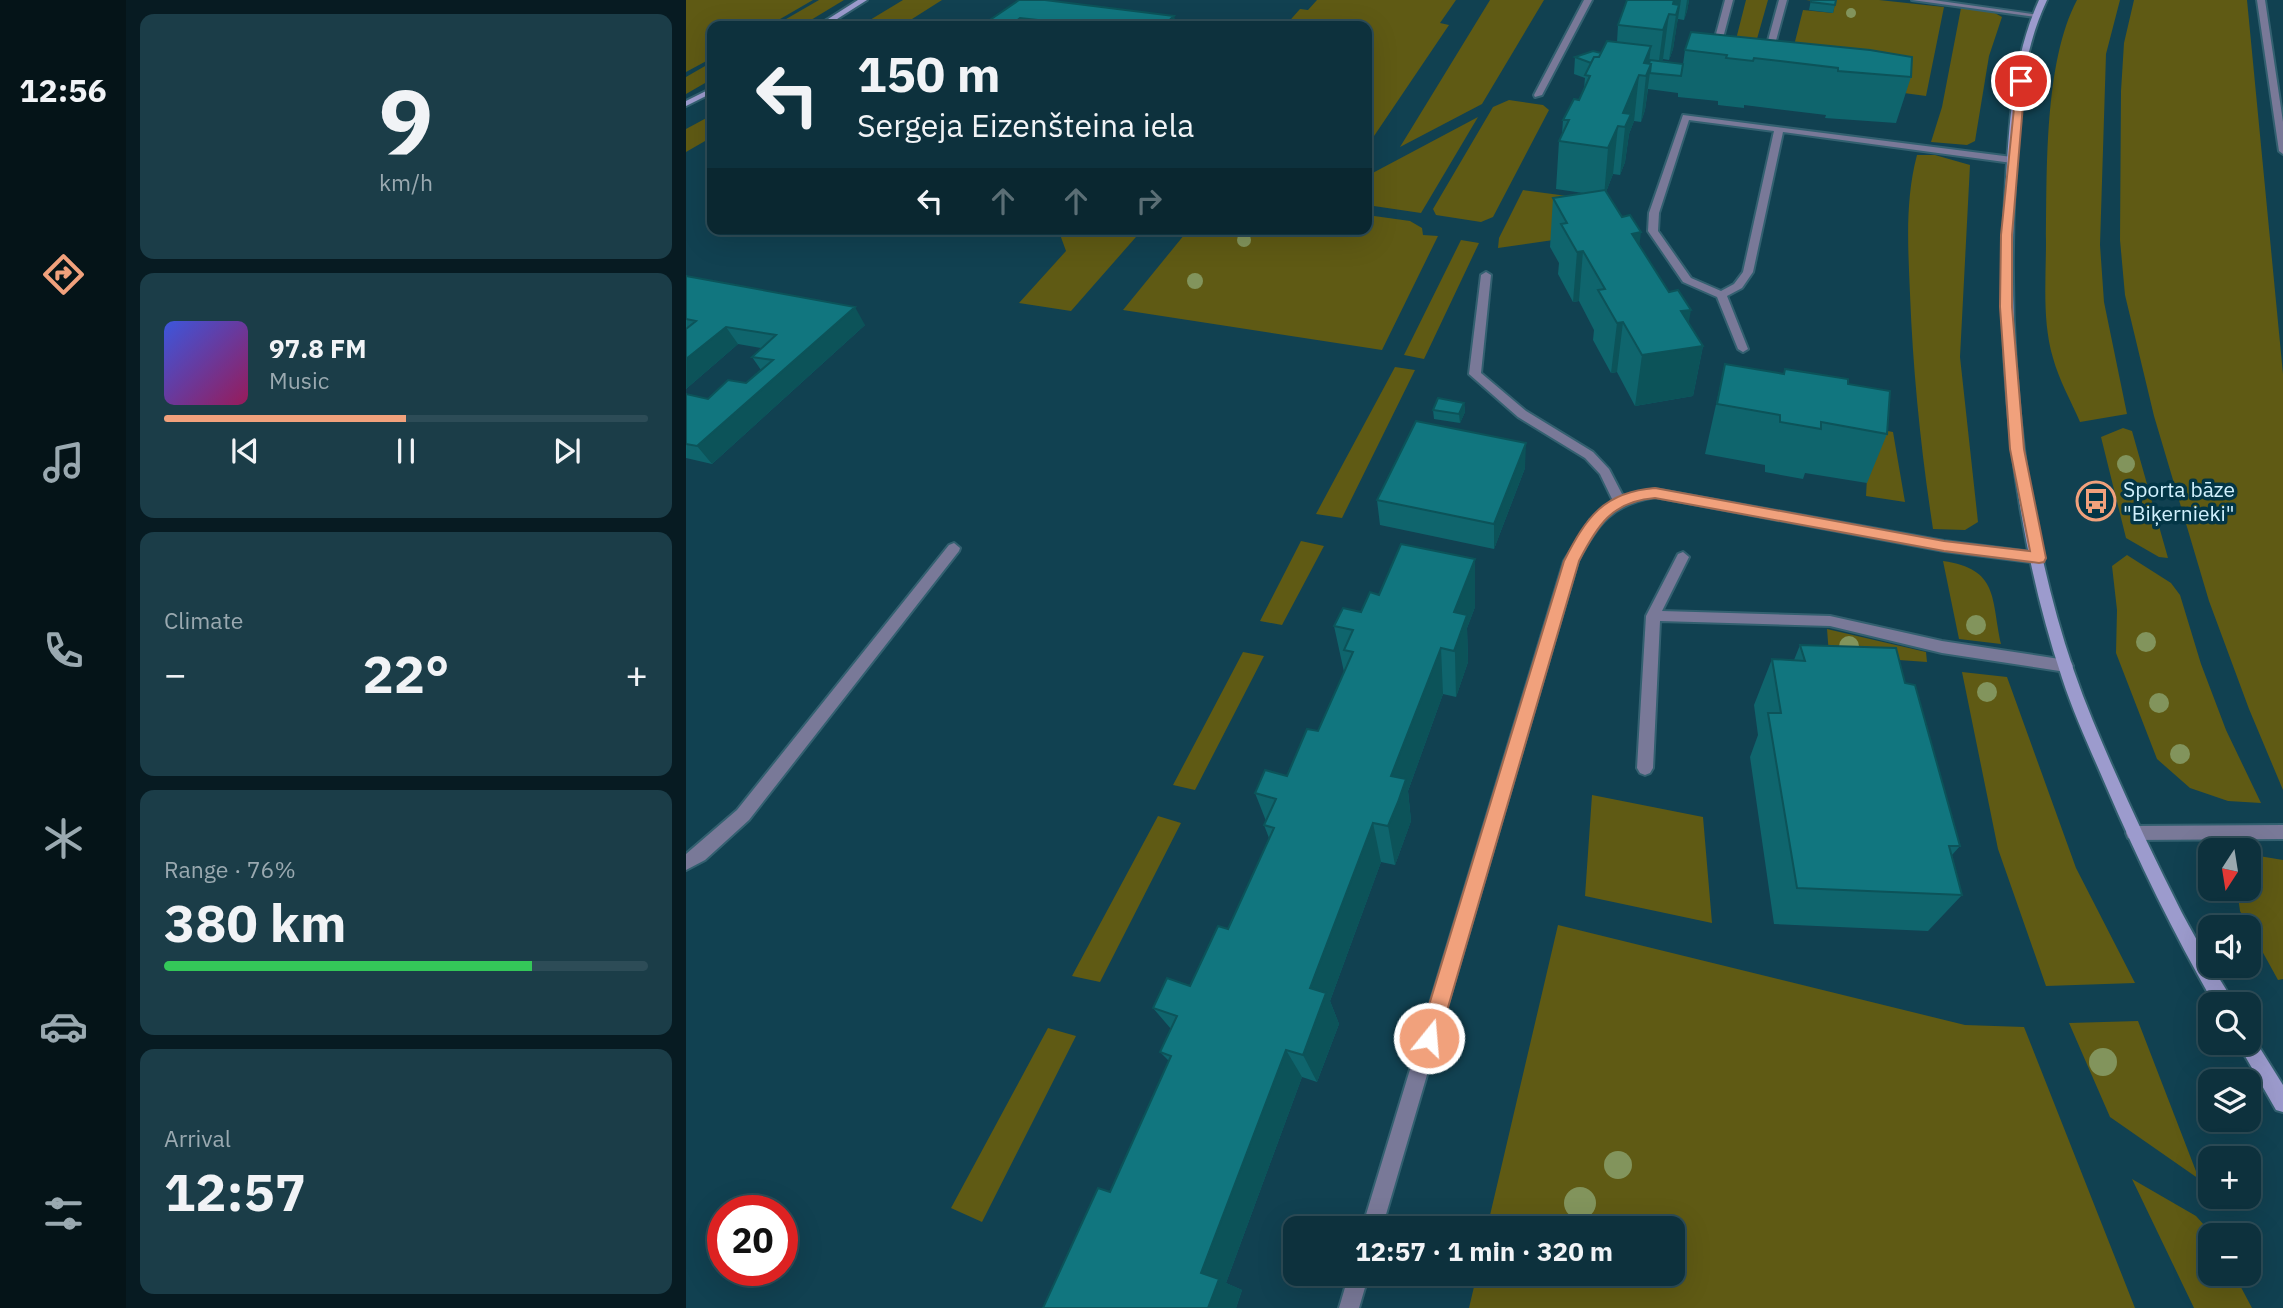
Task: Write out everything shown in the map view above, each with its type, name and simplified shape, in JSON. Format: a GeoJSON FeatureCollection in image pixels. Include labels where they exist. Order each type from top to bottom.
{"type":"FeatureCollection","features":[{"type":"Feature","properties":{"kind":"street"},"geometry":{"type":"LineString","coordinates":[[829,21],[863,0]]}},
{"type":"Feature","properties":{"kind":"street"},"geometry":{"type":"LineString","coordinates":[[2043,0],[2035,15],[2024,55],[2006,235],[2009,373],[2017,449],[2039,558],[2066,666],[2086,721],[2134,833],[2218,992]]}},
{"type":"Feature","properties":{"kind":"street"},"geometry":{"type":"LineString","coordinates":[[686,104],[707,93]]}},
{"type":"Feature","properties":{"kind":"street"},"geometry":{"type":"LineString","coordinates":[[2254,1055],[2283,1103]]}},
{"type":"Feature","properties":{"kind":"lane"},"geometry":{"type":"LineString","coordinates":[[1538,95],[1588,0]]}},
{"type":"Feature","properties":{"kind":"lane"},"geometry":{"type":"LineString","coordinates":[[1718,63],[1714,56],[1729,0]]}},
{"type":"Feature","properties":{"kind":"lane"},"geometry":{"type":"LineString","coordinates":[[1761,66],[1766,62],[1783,0]]}},
{"type":"Feature","properties":{"kind":"lane"},"geometry":{"type":"LineString","coordinates":[[1916,0],[1970,3],[2035,15]]}},
{"type":"Feature","properties":{"kind":"lane"},"geometry":{"type":"LineString","coordinates":[[2261,0],[2283,151]]}},
{"type":"Feature","properties":{"kind":"lane"},"geometry":{"type":"LineString","coordinates":[[2271,69],[2283,71]]}},
{"type":"Feature","properties":{"kind":"lane"},"geometry":{"type":"LineString","coordinates":[[1743,349],[1721,295],[1687,280],[1653,231],[1654,213],[1686,117],[2012,160]]}},
{"type":"Feature","properties":{"kind":"lane"},"geometry":{"type":"LineString","coordinates":[[1721,295],[1738,286],[1748,272],[1779,129]]}},
{"type":"Feature","properties":{"kind":"lane"},"geometry":{"type":"LineString","coordinates":[[1486,275],[1475,374],[1522,414],[1588,455],[1605,472],[1619,501]]}},
{"type":"Feature","properties":{"kind":"lane"},"geometry":{"type":"LineString","coordinates":[[1376,1216],[1571,561],[1589,527],[1603,511],[1636,494],[1655,493],[1944,546],[2039,558]]}},
{"type":"Feature","properties":{"kind":"lane"},"geometry":{"type":"LineString","coordinates":[[686,862],[699,855],[743,814],[954,548]]}},
{"type":"Feature","properties":{"kind":"lane"},"geometry":{"type":"LineString","coordinates":[[1645,768],[1653,616],[1683,558]]}},
{"type":"Feature","properties":{"kind":"lane"},"geometry":{"type":"LineString","coordinates":[[1653,616],[1830,621],[1942,647],[2066,666]]}},
{"type":"Feature","properties":{"kind":"lane"},"geometry":{"type":"LineString","coordinates":[[2134,833],[2283,832]]}},
{"type":"Feature","properties":{"kind":"lane"},"geometry":{"type":"LineString","coordinates":[[1349,1308],[1355,1286]]}},
{"type":"Feature","properties":{"kind":"shaded area"},"geometry":{"type":"Polygon","coordinates":[[[686,0],[813,0],[777,21],[707,21],[707,61],[686,72],[686,0]]]}},
{"type":"Feature","properties":{"kind":"shaded area"},"geometry":{"type":"Polygon","coordinates":[[[819,0],[844,0],[809,21],[783,21],[819,0]]]}},
{"type":"Feature","properties":{"kind":"shaded area"},"geometry":{"type":"Polygon","coordinates":[[[903,0],[942,0],[909,21],[868,21],[903,0]]]}},
{"type":"Feature","properties":{"kind":"shaded area"},"geometry":{"type":"Polygon","coordinates":[[[1317,0],[1456,0],[1440,23],[1449,25],[1372,139],[1372,21],[1289,21],[1300,9],[1308,10],[1317,0]]]}},
{"type":"Feature","properties":{"kind":"shaded area"},"geometry":{"type":"Polygon","coordinates":[[[1490,0],[1544,0],[1482,104],[1400,147],[1490,0]]]}},
{"type":"Feature","properties":{"kind":"shaded area"},"geometry":{"type":"Polygon","coordinates":[[[1746,0],[1768,0],[1753,53],[1732,55],[1746,0]]]}},
{"type":"Feature","properties":{"kind":"shaded area"},"geometry":{"type":"Polygon","coordinates":[[[1806,0],[1879,0],[1944,7],[1926,96],[1786,77],[1803,10],[1833,13],[1835,4],[1806,0]]]}},
{"type":"Feature","properties":{"kind":"shaded area"},"geometry":{"type":"Polygon","coordinates":[[[2077,0],[2120,0],[2106,54],[2100,245],[2104,302],[2127,414],[2080,422],[2053,358],[2045,300],[2047,183],[2053,85],[2066,25],[2077,0]]]}},
{"type":"Feature","properties":{"kind":"shaded area"},"geometry":{"type":"Polygon","coordinates":[[[2134,0],[2247,0],[2283,374],[2283,790],[2249,709],[2209,601],[2154,416],[2125,295],[2120,240],[2121,91],[2124,43],[2134,0]]]}},
{"type":"Feature","properties":{"kind":"shaded area"},"geometry":{"type":"Polygon","coordinates":[[[1961,8],[1993,12],[2002,17],[1989,56],[1975,141],[1967,145],[1931,142],[1942,107],[1961,8]]]}},
{"type":"Feature","properties":{"kind":"shaded area"},"geometry":{"type":"Polygon","coordinates":[[[707,65],[707,82],[686,94],[686,77],[707,65]]]}},
{"type":"Feature","properties":{"kind":"shaded area"},"geometry":{"type":"Polygon","coordinates":[[[1509,100],[1543,105],[1549,110],[1493,217],[1481,222],[1436,215],[1433,209],[1493,107],[1509,100]]]}},
{"type":"Feature","properties":{"kind":"shaded area"},"geometry":{"type":"Polygon","coordinates":[[[1478,117],[1421,213],[1372,206],[1372,173],[1478,117]]]}},
{"type":"Feature","properties":{"kind":"shaded area"},"geometry":{"type":"Polygon","coordinates":[[[707,118],[707,140],[686,152],[686,129],[707,118]]]}},
{"type":"Feature","properties":{"kind":"shaded area"},"geometry":{"type":"Polygon","coordinates":[[[1917,155],[1935,155],[1970,165],[1960,357],[1978,522],[1965,530],[1933,529],[1925,470],[1913,353],[1908,224],[1917,155]]]}},
{"type":"Feature","properties":{"kind":"shaded area"},"geometry":{"type":"Polygon","coordinates":[[[1523,190],[1605,201],[1609,232],[1498,248],[1499,238],[1523,190]]]}},
{"type":"Feature","properties":{"kind":"shaded area"},"geometry":{"type":"Polygon","coordinates":[[[1372,216],[1410,221],[1422,228],[1423,235],[1438,236],[1382,350],[1123,310],[1184,235],[1372,235],[1372,216]]]}},
{"type":"Feature","properties":{"kind":"shaded area"},"geometry":{"type":"Polygon","coordinates":[[[1060,235],[1138,235],[1071,311],[1019,303],[1066,251],[1060,235]]]}},
{"type":"Feature","properties":{"kind":"shaded area"},"geometry":{"type":"Polygon","coordinates":[[[1461,240],[1479,243],[1424,359],[1404,355],[1461,240]]]}},
{"type":"Feature","properties":{"kind":"shaded area"},"geometry":{"type":"Polygon","coordinates":[[[1395,367],[1415,370],[1342,518],[1316,514],[1395,367]]]}},
{"type":"Feature","properties":{"kind":"shaded area"},"geometry":{"type":"Polygon","coordinates":[[[1717,399],[1893,432],[1905,502],[1866,496],[1869,441],[1717,399]]]}},
{"type":"Feature","properties":{"kind":"shaded area"},"geometry":{"type":"Polygon","coordinates":[[[2123,428],[2132,431],[2168,558],[2159,557],[2126,538],[2101,437],[2123,428]]]}},
{"type":"Feature","properties":{"kind":"shaded area"},"geometry":{"type":"Polygon","coordinates":[[[1301,541],[1324,546],[1282,625],[1260,621],[1301,541]]]}},
{"type":"Feature","properties":{"kind":"shaded area"},"geometry":{"type":"Polygon","coordinates":[[[2127,555],[2171,583],[2180,595],[2201,664],[2226,730],[2261,803],[2228,801],[2190,788],[2157,759],[2116,653],[2117,610],[2112,566],[2127,555]]]}},
{"type":"Feature","properties":{"kind":"shaded area"},"geometry":{"type":"Polygon","coordinates":[[[1943,561],[1961,565],[1983,579],[1993,600],[2001,644],[1959,639],[1943,561]]]}},
{"type":"Feature","properties":{"kind":"shaded area"},"geometry":{"type":"Polygon","coordinates":[[[1827,629],[1926,652],[1927,662],[1829,655],[1827,629]]]}},
{"type":"Feature","properties":{"kind":"shaded area"},"geometry":{"type":"Polygon","coordinates":[[[1243,652],[1264,656],[1195,790],[1173,785],[1243,652]]]}},
{"type":"Feature","properties":{"kind":"shaded area"},"geometry":{"type":"Polygon","coordinates":[[[1962,672],[2007,677],[2076,868],[2135,983],[2046,986],[1998,849],[1962,672]]]}},
{"type":"Feature","properties":{"kind":"shaded area"},"geometry":{"type":"Polygon","coordinates":[[[1592,795],[1703,817],[1712,923],[1585,896],[1592,795]]]}},
{"type":"Feature","properties":{"kind":"shaded area"},"geometry":{"type":"Polygon","coordinates":[[[1158,816],[1181,823],[1100,982],[1072,976],[1158,816]]]}},
{"type":"Feature","properties":{"kind":"shaded area"},"geometry":{"type":"Polygon","coordinates":[[[2261,856],[2283,860],[2283,979],[2278,980],[2261,949],[2261,915],[2242,915],[2239,901],[2261,901],[2261,856]]]}},
{"type":"Feature","properties":{"kind":"shaded area"},"geometry":{"type":"Polygon","coordinates":[[[1558,925],[1965,1025],[2024,1027],[2135,1308],[1469,1308],[1474,1286],[1685,1286],[1685,1216],[1490,1216],[1558,925]]]}},
{"type":"Feature","properties":{"kind":"shaded area"},"geometry":{"type":"Polygon","coordinates":[[[2138,1021],[2198,1178],[2110,1117],[2069,1023],[2138,1021]]]}},
{"type":"Feature","properties":{"kind":"shaded area"},"geometry":{"type":"Polygon","coordinates":[[[1048,1028],[1076,1036],[982,1222],[951,1208],[1048,1028]]]}},
{"type":"Feature","properties":{"kind":"shaded area"},"geometry":{"type":"Polygon","coordinates":[[[2132,1179],[2196,1216],[2202,1223],[2198,1223],[2198,1286],[2240,1286],[2252,1308],[2194,1308],[2132,1179]]]}},
{"type":"Feature","properties":{"kind":"building"},"geometry":{"type":"Polygon","coordinates":[[[1019,0],[1045,0],[1174,16],[1168,21],[1047,21],[1020,18],[1016,21],[988,21],[1019,0]]]}},
{"type":"Feature","properties":{"kind":"building"},"geometry":{"type":"Polygon","coordinates":[[[1627,0],[1674,0],[1673,4],[1679,5],[1676,15],[1669,14],[1663,30],[1618,25],[1627,0]]]}},
{"type":"Feature","properties":{"kind":"building"},"geometry":{"type":"Polygon","coordinates":[[[1811,0],[1836,0],[1835,5],[1811,0]]]}},
{"type":"Feature","properties":{"kind":"building"},"geometry":{"type":"Polygon","coordinates":[[[1691,32],[1870,50],[1912,57],[1911,77],[1838,71],[1838,68],[1754,58],[1753,61],[1726,58],[1727,55],[1685,50],[1691,32]]]}},
{"type":"Feature","properties":{"kind":"building"},"geometry":{"type":"Polygon","coordinates":[[[1607,41],[1651,46],[1644,63],[1651,64],[1646,76],[1639,75],[1623,113],[1631,114],[1625,127],[1618,126],[1608,148],[1559,141],[1569,120],[1563,120],[1574,99],[1579,100],[1590,76],[1585,75],[1594,57],[1599,57],[1607,41]]]}},
{"type":"Feature","properties":{"kind":"building"},"geometry":{"type":"Polygon","coordinates":[[[1593,51],[1601,53],[1599,57],[1594,57],[1591,63],[1575,57],[1593,51]]]}},
{"type":"Feature","properties":{"kind":"building"},"geometry":{"type":"Polygon","coordinates":[[[1650,60],[1683,64],[1681,76],[1650,73],[1650,60]]]}},
{"type":"Feature","properties":{"kind":"building"},"geometry":{"type":"Polygon","coordinates":[[[1605,190],[1622,217],[1630,215],[1641,232],[1632,234],[1669,292],[1678,290],[1691,310],[1681,311],[1703,346],[1642,355],[1623,322],[1617,323],[1598,290],[1605,289],[1583,251],[1577,252],[1561,224],[1567,223],[1553,198],[1605,190]]]}},
{"type":"Feature","properties":{"kind":"building"},"geometry":{"type":"Polygon","coordinates":[[[686,276],[855,307],[697,446],[686,444],[686,394],[708,399],[728,380],[746,383],[773,360],[752,357],[776,335],[726,327],[686,359],[686,329],[696,321],[686,319],[686,276]]]}},
{"type":"Feature","properties":{"kind":"building"},"geometry":{"type":"Polygon","coordinates":[[[1725,364],[1784,374],[1785,369],[1848,379],[1848,384],[1890,391],[1887,434],[1821,422],[1821,429],[1780,422],[1780,415],[1717,404],[1725,364]]]}},
{"type":"Feature","properties":{"kind":"building"},"geometry":{"type":"Polygon","coordinates":[[[1438,398],[1464,403],[1459,414],[1433,410],[1438,398]]]}},
{"type":"Feature","properties":{"kind":"building"},"geometry":{"type":"Polygon","coordinates":[[[1416,421],[1526,443],[1494,524],[1377,500],[1416,421]]]}},
{"type":"Feature","properties":{"kind":"building"},"geometry":{"type":"Polygon","coordinates":[[[1401,544],[1475,559],[1454,612],[1467,615],[1454,651],[1441,648],[1391,776],[1406,779],[1398,802],[1388,826],[1373,823],[1310,988],[1326,993],[1303,1055],[1286,1050],[1201,1273],[1219,1279],[1208,1308],[1043,1308],[1098,1188],[1110,1192],[1171,1056],[1160,1052],[1177,1016],[1153,1008],[1167,978],[1190,986],[1218,926],[1228,929],[1274,828],[1264,825],[1276,799],[1255,793],[1265,770],[1287,776],[1307,729],[1318,731],[1353,652],[1344,650],[1353,630],[1334,626],[1343,608],[1361,612],[1370,592],[1379,595],[1401,544]]]}},
{"type":"Feature","properties":{"kind":"building"},"geometry":{"type":"Polygon","coordinates":[[[1800,645],[1896,648],[1905,683],[1915,685],[1960,846],[1949,846],[1962,895],[1797,888],[1768,713],[1781,713],[1772,659],[1805,661],[1800,645]]]}},
{"type":"Feature","properties":{"kind":"place","name":"Sporta bāze \"Biķernieki\""},"geometry":{"type":"Point","coordinates":[2096,501]}},
{"type":"Feature","properties":{"kind":"route"},"geometry":{"type":"LineString","coordinates":[[1429,1038],[1571,561],[1589,527],[1603,511],[1636,494],[1655,493],[1944,546],[2039,558],[2017,449],[2009,373],[2006,307],[2006,235],[2021,81]]}}]}
